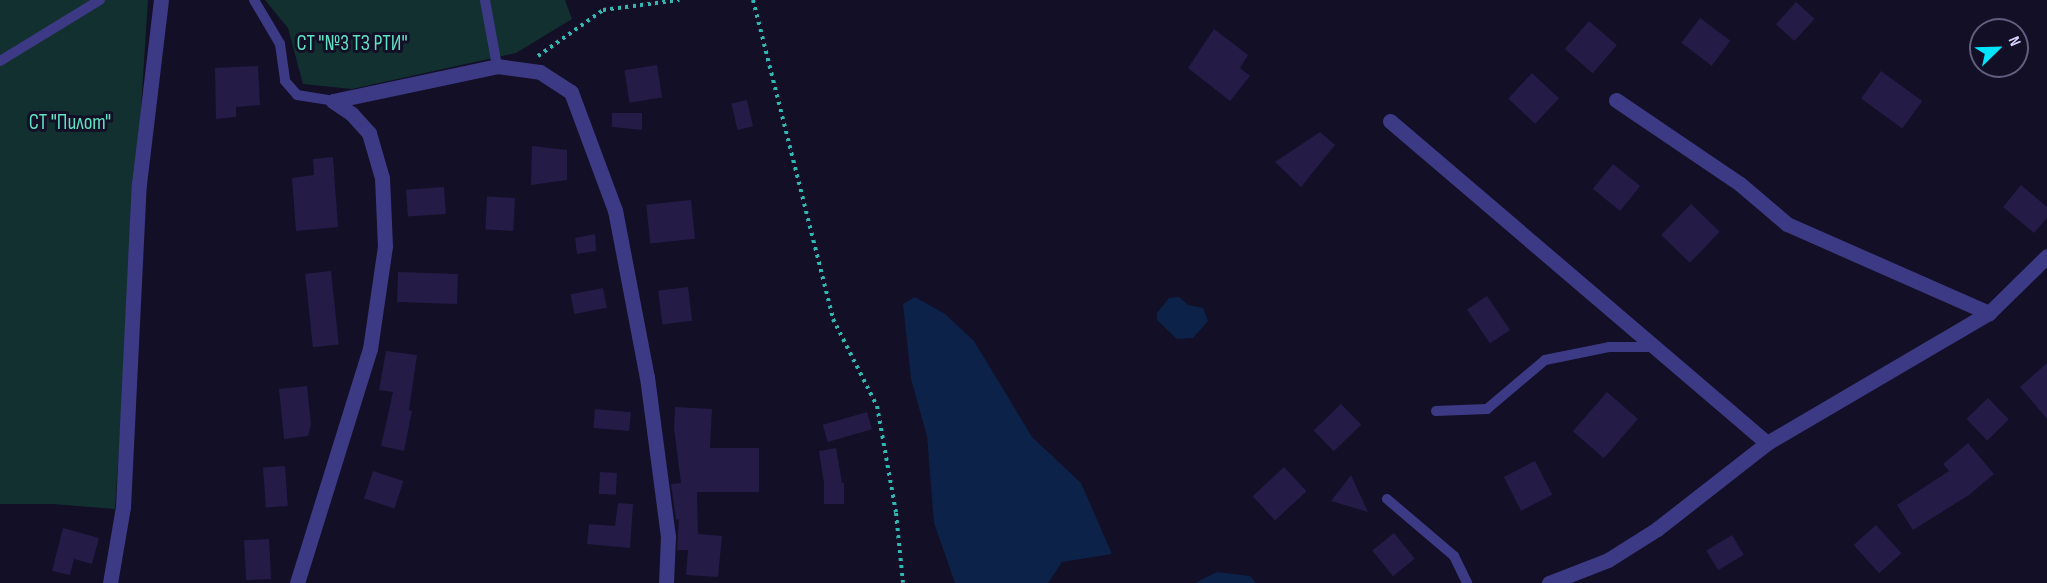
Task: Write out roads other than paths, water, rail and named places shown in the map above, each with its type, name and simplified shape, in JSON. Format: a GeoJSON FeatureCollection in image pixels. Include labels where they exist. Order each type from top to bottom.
{"type":"FeatureCollection","features":[{"type":"Feature","properties":{"kind":"street"},"geometry":{"type":"LineString","coordinates":[[110,583],[123,507],[139,183],[160,0]]}},
{"type":"Feature","properties":{"kind":"street"},"geometry":{"type":"LineString","coordinates":[[333,101],[497,66],[540,72],[571,92],[615,210],[647,377],[668,537],[666,583]]}},
{"type":"Feature","properties":{"kind":"street"},"geometry":{"type":"LineString","coordinates":[[1616,100],[1740,184],[1787,224],[1989,313]]}},
{"type":"Feature","properties":{"kind":"street"},"geometry":{"type":"LineString","coordinates":[[297,583],[370,349],[385,246],[382,178],[369,133],[352,114],[333,101]]}},
{"type":"Feature","properties":{"kind":"street"},"geometry":{"type":"LineString","coordinates":[[1390,121],[1767,443]]}},
{"type":"Feature","properties":{"kind":"street"},"geometry":{"type":"LineString","coordinates":[[1549,583],[1608,560],[1658,529],[1767,443],[1989,313],[2047,255]]}},
{"type":"Feature","properties":{"kind":"lane"},"geometry":{"type":"LineString","coordinates":[[0,61],[100,0]]}},
{"type":"Feature","properties":{"kind":"lane"},"geometry":{"type":"LineString","coordinates":[[254,0],[280,45],[285,81],[297,95],[333,101]]}},
{"type":"Feature","properties":{"kind":"lane"},"geometry":{"type":"LineString","coordinates":[[485,0],[497,66]]}},
{"type":"Feature","properties":{"kind":"lane"},"geometry":{"type":"LineString","coordinates":[[1436,411],[1487,409],[1545,360],[1609,347],[1655,347]]}},
{"type":"Feature","properties":{"kind":"lane"},"geometry":{"type":"LineString","coordinates":[[1387,499],[1454,556],[1467,583]]}},
{"type":"Feature","properties":{"kind":"water"},"geometry":{"type":"Polygon","coordinates":[[[915,297],[945,314],[974,341],[1032,437],[1081,483],[1112,554],[1062,562],[1048,583],[955,583],[934,523],[927,436],[911,379],[903,304],[915,297]]]}},
{"type":"Feature","properties":{"kind":"water"},"geometry":{"type":"Polygon","coordinates":[[[1179,297],[1188,305],[1203,308],[1208,321],[1193,338],[1177,339],[1157,320],[1157,313],[1169,298],[1179,297]]]}},
{"type":"Feature","properties":{"kind":"water"},"geometry":{"type":"Polygon","coordinates":[[[1217,572],[1250,576],[1256,583],[1195,583],[1217,572]]]}},
{"type":"Feature","properties":{"kind":"park label","name":"СТ \"№3 ТЗ РТИ\""},"geometry":{"type":"Point","coordinates":[352,44]}},
{"type":"Feature","properties":{"kind":"park label","name":"СТ \"Пилот\""},"geometry":{"type":"Point","coordinates":[70,123]}}]}
